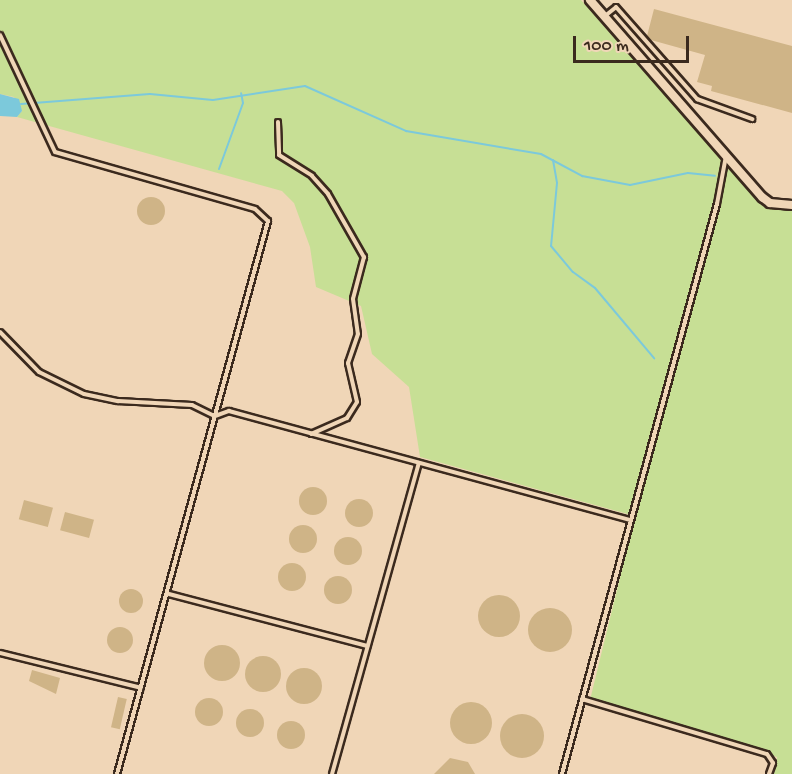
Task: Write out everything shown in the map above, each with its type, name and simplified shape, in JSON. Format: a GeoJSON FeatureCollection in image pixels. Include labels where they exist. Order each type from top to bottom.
{"type":"FeatureCollection","features":[{"type":"Feature","properties":{"kind":"street"},"geometry":{"type":"LineString","coordinates":[[590,0],[770,203],[792,205]]}},
{"type":"Feature","properties":{"kind":"lane"},"geometry":{"type":"LineString","coordinates":[[604,17],[616,7],[697,99],[752,119]]}},
{"type":"Feature","properties":{"kind":"lane"},"geometry":{"type":"LineString","coordinates":[[0,35],[55,152],[264,212],[267,227],[169,594],[117,774]]}},
{"type":"Feature","properties":{"kind":"lane"},"geometry":{"type":"LineString","coordinates":[[278,122],[279,155],[312,176],[328,194],[364,258],[353,299],[358,334],[348,363],[357,402],[347,418],[310,434]]}},
{"type":"Feature","properties":{"kind":"lane"},"geometry":{"type":"LineString","coordinates":[[562,774],[629,520],[717,204],[726,156]]}},
{"type":"Feature","properties":{"kind":"lane"},"geometry":{"type":"LineString","coordinates":[[0,332],[39,372],[84,393],[118,401],[192,405],[215,416],[229,411],[629,520]]}},
{"type":"Feature","properties":{"kind":"lane"},"geometry":{"type":"LineString","coordinates":[[332,774],[419,463]]}},
{"type":"Feature","properties":{"kind":"lane"},"geometry":{"type":"LineString","coordinates":[[169,594],[367,646]]}},
{"type":"Feature","properties":{"kind":"lane"},"geometry":{"type":"LineString","coordinates":[[0,653],[141,688]]}},
{"type":"Feature","properties":{"kind":"lane"},"geometry":{"type":"LineString","coordinates":[[582,699],[767,754],[773,764],[769,774]]}},
{"type":"Feature","properties":{"kind":"green space"},"geometry":{"type":"Polygon","coordinates":[[[0,0],[581,0],[756,199],[792,203],[792,774],[774,774],[777,757],[590,700],[635,516],[420,457],[409,387],[372,354],[361,306],[316,287],[310,247],[294,203],[282,191],[17,117],[22,111],[14,97],[0,94],[0,0]]]}},
{"type":"Feature","properties":{"kind":"water"},"geometry":{"type":"Polygon","coordinates":[[[0,94],[19,99],[22,111],[17,117],[0,116],[0,94]]]}},
{"type":"Feature","properties":{"kind":"building"},"geometry":{"type":"Polygon","coordinates":[[[654,9],[792,46],[792,113],[711,91],[712,86],[697,82],[705,55],[651,40],[647,36],[654,9]]]}},
{"type":"Feature","properties":{"kind":"building"},"geometry":{"type":"Polygon","coordinates":[[[151,197],[161,201],[165,211],[161,221],[151,225],[141,221],[137,211],[141,201],[151,197]]]}},
{"type":"Feature","properties":{"kind":"building"},"geometry":{"type":"Polygon","coordinates":[[[313,487],[323,491],[327,501],[323,511],[313,515],[303,511],[299,501],[303,491],[313,487]]]}},
{"type":"Feature","properties":{"kind":"building"},"geometry":{"type":"Polygon","coordinates":[[[359,499],[369,503],[373,513],[369,523],[359,527],[349,523],[345,513],[349,503],[359,499]]]}},
{"type":"Feature","properties":{"kind":"building"},"geometry":{"type":"Polygon","coordinates":[[[24,500],[53,508],[48,527],[19,519],[24,500]]]}},
{"type":"Feature","properties":{"kind":"building"},"geometry":{"type":"Polygon","coordinates":[[[65,512],[94,520],[89,538],[60,530],[65,512]]]}},
{"type":"Feature","properties":{"kind":"building"},"geometry":{"type":"Polygon","coordinates":[[[303,525],[313,529],[317,539],[313,549],[303,553],[293,549],[289,539],[293,529],[303,525]]]}},
{"type":"Feature","properties":{"kind":"building"},"geometry":{"type":"Polygon","coordinates":[[[348,537],[358,541],[362,551],[358,561],[348,565],[338,561],[334,551],[338,541],[348,537]]]}},
{"type":"Feature","properties":{"kind":"building"},"geometry":{"type":"Polygon","coordinates":[[[292,563],[302,567],[306,577],[302,587],[292,591],[282,587],[278,577],[282,567],[292,563]]]}},
{"type":"Feature","properties":{"kind":"building"},"geometry":{"type":"Polygon","coordinates":[[[338,576],[348,580],[352,590],[348,600],[338,604],[328,600],[324,590],[328,580],[338,576]]]}},
{"type":"Feature","properties":{"kind":"building"},"geometry":{"type":"Polygon","coordinates":[[[131,589],[140,592],[143,601],[140,610],[131,613],[122,610],[119,601],[122,592],[131,589]]]}},
{"type":"Feature","properties":{"kind":"building"},"geometry":{"type":"Polygon","coordinates":[[[499,595],[507,596],[514,601],[519,608],[519,624],[514,631],[507,636],[499,637],[491,636],[484,631],[479,624],[478,616],[479,608],[484,601],[491,596],[499,595]]]}},
{"type":"Feature","properties":{"kind":"building"},"geometry":{"type":"Polygon","coordinates":[[[550,608],[559,609],[566,614],[571,621],[571,639],[566,646],[559,651],[550,652],[541,651],[534,646],[529,639],[528,630],[529,621],[534,614],[541,609],[550,608]]]}},
{"type":"Feature","properties":{"kind":"building"},"geometry":{"type":"Polygon","coordinates":[[[120,627],[129,631],[133,640],[129,649],[120,653],[111,649],[107,640],[111,631],[120,627]]]}},
{"type":"Feature","properties":{"kind":"building"},"geometry":{"type":"Polygon","coordinates":[[[222,645],[234,651],[240,663],[234,675],[222,681],[210,675],[204,663],[210,651],[222,645]]]}},
{"type":"Feature","properties":{"kind":"building"},"geometry":{"type":"Polygon","coordinates":[[[263,656],[275,662],[281,674],[275,686],[263,692],[251,686],[245,674],[251,662],[263,656]]]}},
{"type":"Feature","properties":{"kind":"building"},"geometry":{"type":"Polygon","coordinates":[[[304,668],[316,674],[322,686],[316,698],[304,704],[292,698],[286,686],[292,674],[304,668]]]}},
{"type":"Feature","properties":{"kind":"building"},"geometry":{"type":"Polygon","coordinates":[[[32,670],[60,678],[56,694],[29,681],[32,670]]]}},
{"type":"Feature","properties":{"kind":"building"},"geometry":{"type":"Polygon","coordinates":[[[118,697],[127,699],[120,729],[111,727],[118,697]]]}},
{"type":"Feature","properties":{"kind":"building"},"geometry":{"type":"Polygon","coordinates":[[[209,698],[219,702],[223,712],[219,722],[209,726],[199,722],[195,712],[199,702],[209,698]]]}},
{"type":"Feature","properties":{"kind":"building"},"geometry":{"type":"Polygon","coordinates":[[[471,702],[479,703],[486,708],[491,715],[491,731],[486,738],[479,743],[471,744],[463,743],[456,738],[451,731],[450,723],[451,715],[456,708],[463,703],[471,702]]]}},
{"type":"Feature","properties":{"kind":"building"},"geometry":{"type":"Polygon","coordinates":[[[250,709],[260,713],[264,723],[260,733],[250,737],[240,733],[236,723],[240,713],[250,709]]]}},
{"type":"Feature","properties":{"kind":"building"},"geometry":{"type":"Polygon","coordinates":[[[522,714],[531,715],[538,720],[543,727],[543,745],[538,752],[531,757],[522,758],[513,757],[506,752],[501,745],[500,736],[501,727],[506,720],[513,715],[522,714]]]}},
{"type":"Feature","properties":{"kind":"building"},"geometry":{"type":"Polygon","coordinates":[[[291,721],[301,725],[305,735],[301,745],[291,749],[281,745],[277,735],[281,725],[291,721]]]}},
{"type":"Feature","properties":{"kind":"building"},"geometry":{"type":"Polygon","coordinates":[[[450,758],[468,762],[475,774],[434,774],[450,758]]]}},
{"type":"Feature","properties":{"kind":"waterway"},"geometry":{"type":"LineString","coordinates":[[21,104],[150,94],[213,100],[305,86],[406,131],[541,154],[582,176],[630,185],[688,173],[715,176]]}},
{"type":"Feature","properties":{"kind":"waterway"},"geometry":{"type":"LineString","coordinates":[[219,169],[243,103],[241,93]]}},
{"type":"Feature","properties":{"kind":"waterway"},"geometry":{"type":"LineString","coordinates":[[553,160],[557,183],[551,246],[573,272],[595,288],[654,358]]}}]}
